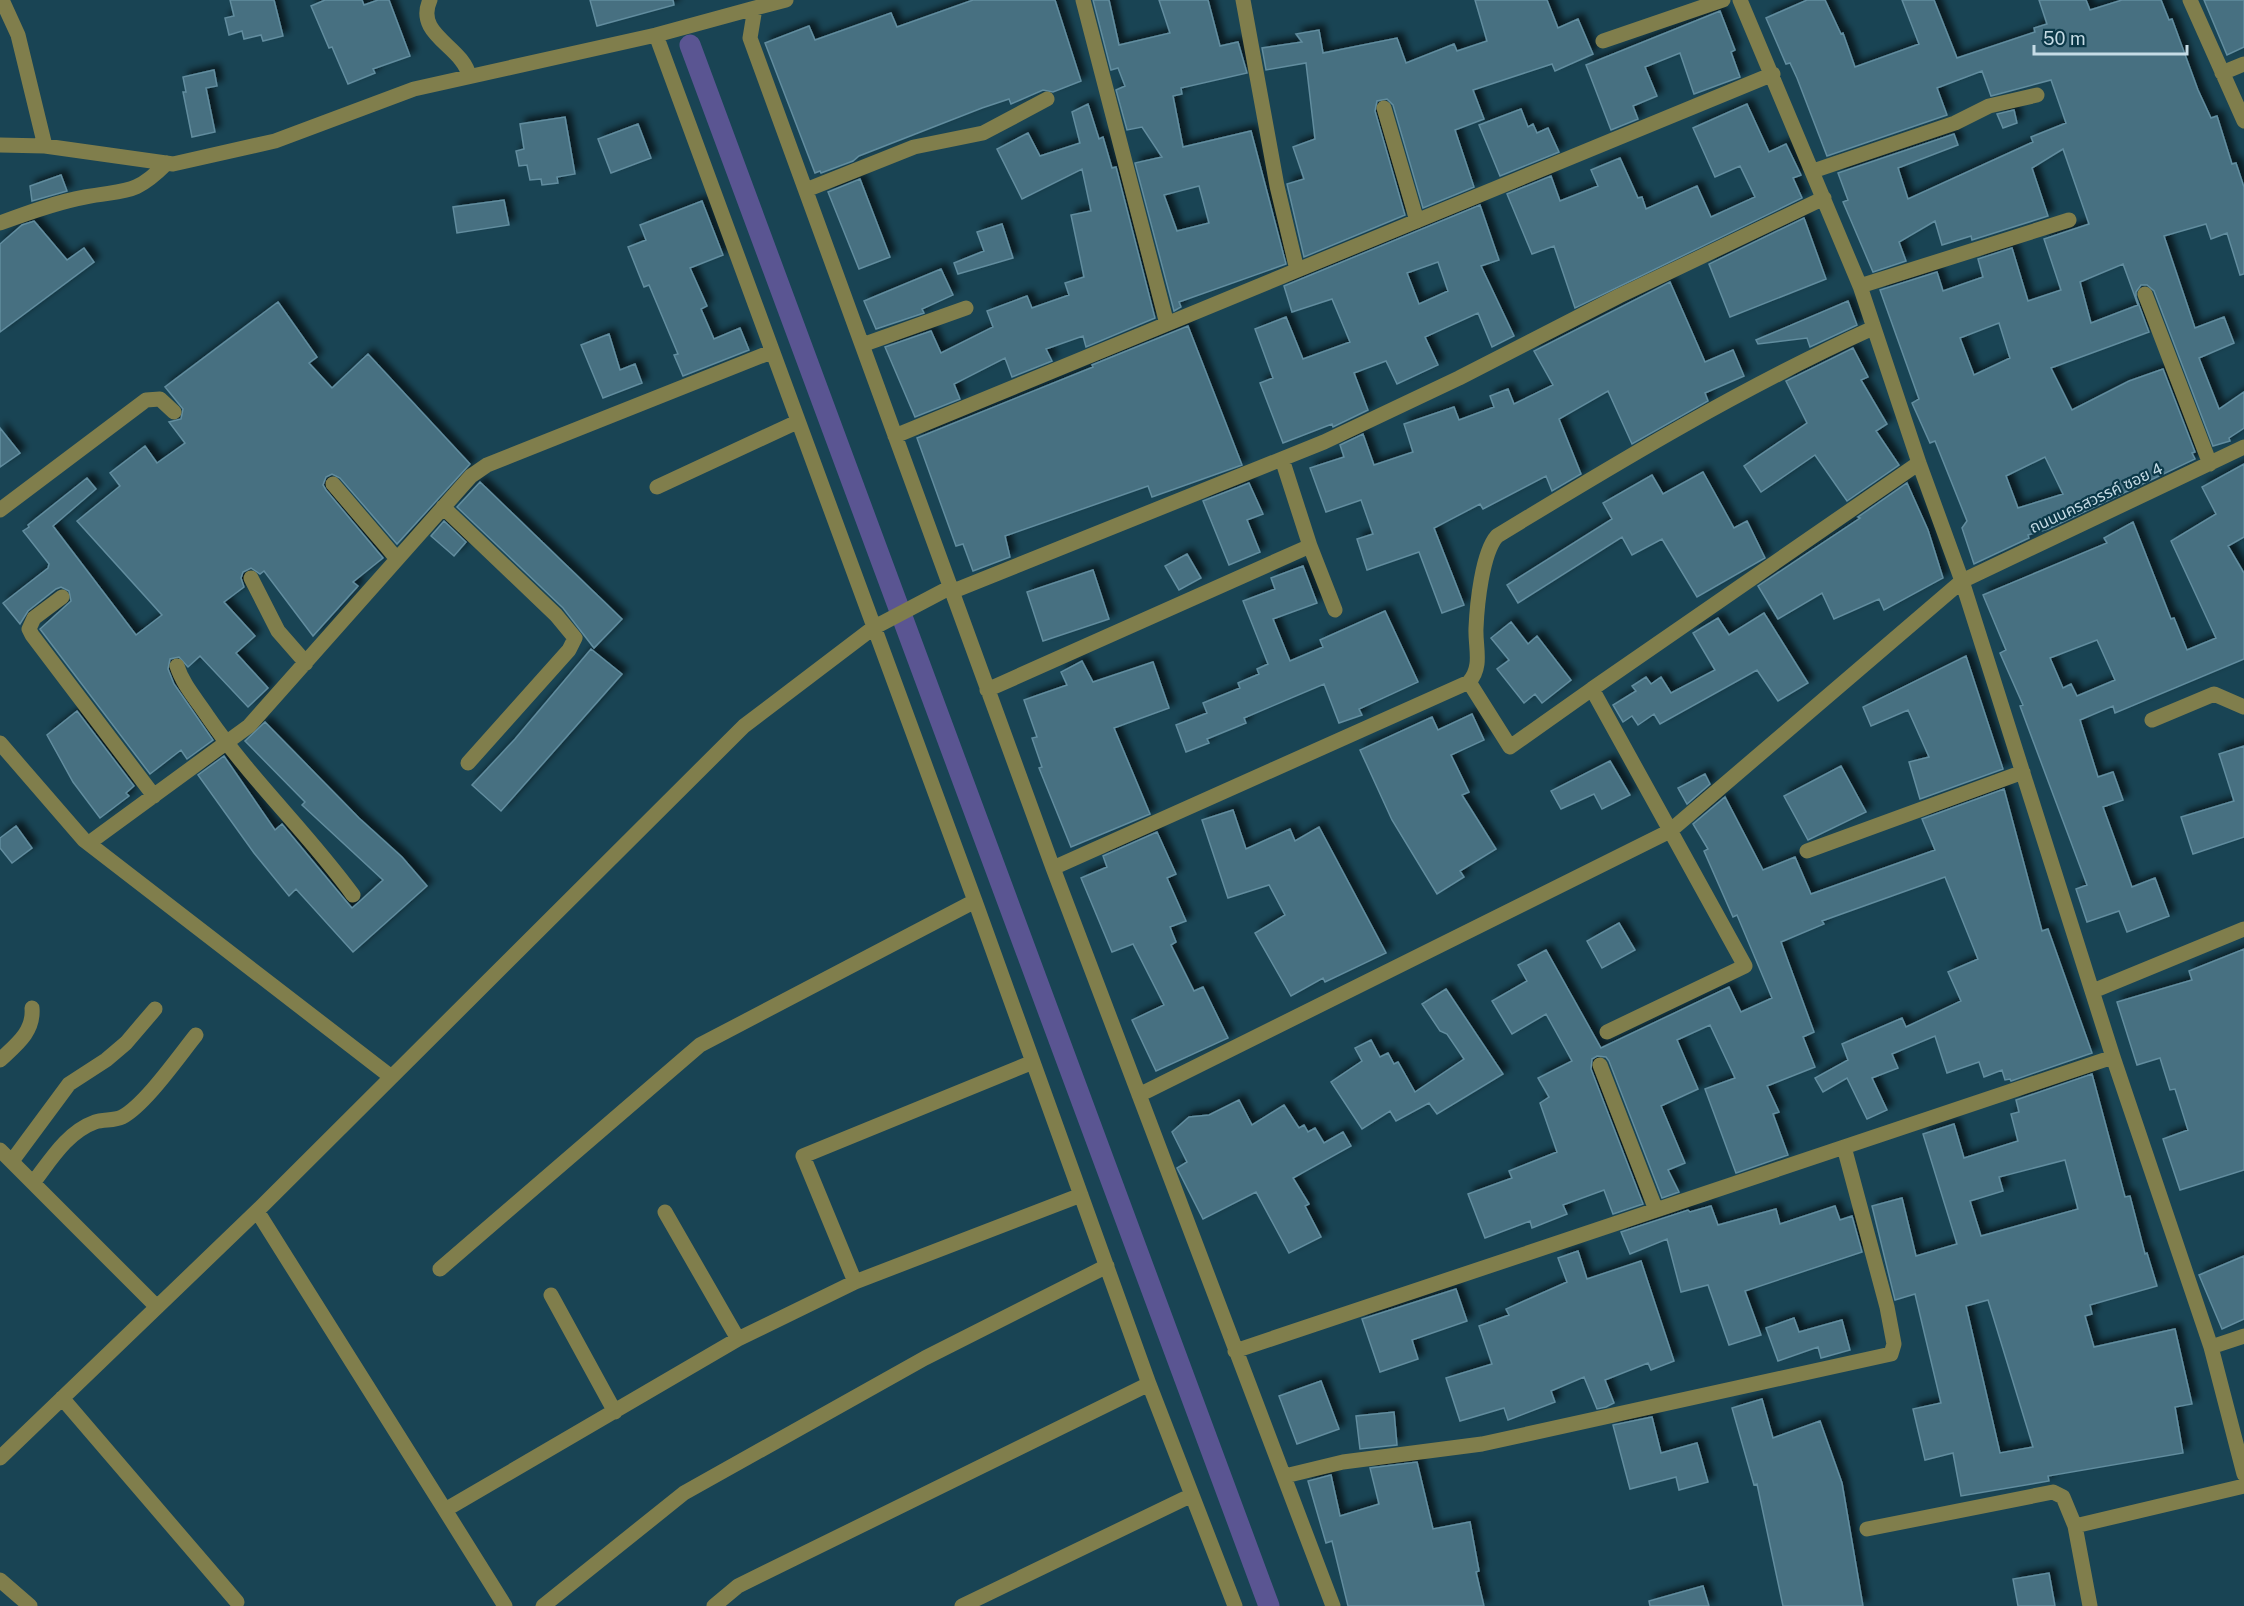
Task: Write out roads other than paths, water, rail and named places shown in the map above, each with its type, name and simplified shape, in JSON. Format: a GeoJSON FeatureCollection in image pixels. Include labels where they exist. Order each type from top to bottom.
{"type":"FeatureCollection","features":[{"type":"Feature","properties":{"kind":"street"},"geometry":{"type":"LineString","coordinates":[[2,0],[18,35],[45,146]]}},
{"type":"Feature","properties":{"kind":"street"},"geometry":{"type":"LineString","coordinates":[[430,0],[426,15],[430,26],[437,36],[461,57],[469,76]]}},
{"type":"Feature","properties":{"kind":"street"},"geometry":{"type":"LineString","coordinates":[[0,145],[45,146],[173,164],[274,141],[414,88],[656,35],[735,7],[755,8],[786,0]]}},
{"type":"Feature","properties":{"kind":"street"},"geometry":{"type":"LineString","coordinates":[[1083,0],[1167,324]]}},
{"type":"Feature","properties":{"kind":"street"},"geometry":{"type":"LineString","coordinates":[[1243,0],[1277,186],[1298,270]]}},
{"type":"Feature","properties":{"kind":"street"},"geometry":{"type":"LineString","coordinates":[[1603,41],[1723,0]]}},
{"type":"Feature","properties":{"kind":"street"},"geometry":{"type":"LineString","coordinates":[[1740,0],[1860,286],[1919,463],[1962,581],[2113,1058],[2211,1347],[2244,1474]]}},
{"type":"Feature","properties":{"kind":"street"},"geometry":{"type":"LineString","coordinates":[[2190,0],[2244,121]]}},
{"type":"Feature","properties":{"kind":"street"},"geometry":{"type":"LineString","coordinates":[[755,8],[750,38],[1053,868],[1333,1606]]}},
{"type":"Feature","properties":{"kind":"street"},"geometry":{"type":"LineString","coordinates":[[656,35],[975,901],[1149,1384],[1235,1606]]}},
{"type":"Feature","properties":{"kind":"street"},"geometry":{"type":"LineString","coordinates":[[2222,73],[2244,64]]}},
{"type":"Feature","properties":{"kind":"street"},"geometry":{"type":"LineString","coordinates":[[895,436],[1773,74]]}},
{"type":"Feature","properties":{"kind":"street"},"geometry":{"type":"LineString","coordinates":[[1813,171],[1955,123],[1989,106],[2037,95]]}},
{"type":"Feature","properties":{"kind":"street"},"geometry":{"type":"LineString","coordinates":[[806,190],[914,147],[982,132],[1047,99]]}},
{"type":"Feature","properties":{"kind":"street"},"geometry":{"type":"LineString","coordinates":[[1384,108],[1417,221]]}},
{"type":"Feature","properties":{"kind":"street"},"geometry":{"type":"LineString","coordinates":[[0,224],[84,197],[121,194],[135,189],[148,182],[167,163]]}},
{"type":"Feature","properties":{"kind":"street"},"geometry":{"type":"LineString","coordinates":[[0,1458],[257,1211],[390,1076],[744,726],[873,628],[950,590],[1282,459],[1459,378],[1619,296],[1824,198]]}},
{"type":"Feature","properties":{"kind":"street"},"geometry":{"type":"LineString","coordinates":[[1860,286],[2069,220]]}},
{"type":"Feature","properties":{"kind":"street"},"geometry":{"type":"LineString","coordinates":[[2145,294],[2210,464]]}},
{"type":"Feature","properties":{"kind":"street"},"geometry":{"type":"LineString","coordinates":[[862,345],[966,308]]}},
{"type":"Feature","properties":{"kind":"street"},"geometry":{"type":"LineString","coordinates":[[1053,868],[1469,682],[1476,674],[1478,665],[1476,627],[1485,566],[1489,550],[1497,536],[1719,404],[1873,328]]}},
{"type":"Feature","properties":{"kind":"street"},"geometry":{"type":"LineString","coordinates":[[88,843],[249,726],[471,476],[487,465],[771,352]]}},
{"type":"Feature","properties":{"kind":"street"},"geometry":{"type":"LineString","coordinates":[[0,510],[146,400],[160,399],[174,412]]}},
{"type":"Feature","properties":{"kind":"street"},"geometry":{"type":"LineString","coordinates":[[657,487],[797,422]]}},
{"type":"Feature","properties":{"kind":"street","name":"ถนนนครสวรรค์ ซอย 4"},"geometry":{"type":"LineString","coordinates":[[1139,1095],[1670,831],[1962,581],[2244,447]]}},
{"type":"Feature","properties":{"kind":"street"},"geometry":{"type":"LineString","coordinates":[[1282,459],[1310,546],[1335,610]]}},
{"type":"Feature","properties":{"kind":"street"},"geometry":{"type":"LineString","coordinates":[[1469,682],[1510,747],[1919,463]]}},
{"type":"Feature","properties":{"kind":"street"},"geometry":{"type":"LineString","coordinates":[[333,484],[397,559]]}},
{"type":"Feature","properties":{"kind":"street"},"geometry":{"type":"LineString","coordinates":[[443,507],[533,591],[575,638],[569,650],[468,764]]}},
{"type":"Feature","properties":{"kind":"street"},"geometry":{"type":"LineString","coordinates":[[987,690],[1310,546]]}},
{"type":"Feature","properties":{"kind":"street"},"geometry":{"type":"LineString","coordinates":[[251,578],[278,631],[306,663]]}},
{"type":"Feature","properties":{"kind":"street"},"geometry":{"type":"LineString","coordinates":[[62,597],[34,618],[30,629],[32,635],[154,796]]}},
{"type":"Feature","properties":{"kind":"street"},"geometry":{"type":"LineString","coordinates":[[177,666],[184,681],[226,744],[327,859],[353,896]]}},
{"type":"Feature","properties":{"kind":"street"},"geometry":{"type":"LineString","coordinates":[[1592,689],[1745,966],[1607,1032]]}},
{"type":"Feature","properties":{"kind":"street"},"geometry":{"type":"LineString","coordinates":[[2152,720],[2214,694],[2244,707]]}},
{"type":"Feature","properties":{"kind":"street"},"geometry":{"type":"LineString","coordinates":[[0,743],[88,843],[390,1076]]}},
{"type":"Feature","properties":{"kind":"street"},"geometry":{"type":"LineString","coordinates":[[1807,851],[2023,772]]}},
{"type":"Feature","properties":{"kind":"street"},"geometry":{"type":"LineString","coordinates":[[440,1269],[700,1045],[975,901]]}},
{"type":"Feature","properties":{"kind":"street"},"geometry":{"type":"LineString","coordinates":[[2093,991],[2244,929]]}},
{"type":"Feature","properties":{"kind":"street"},"geometry":{"type":"LineString","coordinates":[[0,1059],[27,1032],[33,1020],[32,1008]]}},
{"type":"Feature","properties":{"kind":"street"},"geometry":{"type":"LineString","coordinates":[[12,1161],[69,1084],[106,1060],[126,1043],[155,1009]]}},
{"type":"Feature","properties":{"kind":"street"},"geometry":{"type":"LineString","coordinates":[[33,1183],[57,1150],[71,1137],[95,1122],[123,1117],[138,1103],[196,1035]]}},
{"type":"Feature","properties":{"kind":"street"},"geometry":{"type":"LineString","coordinates":[[1235,1351],[2113,1058]]}},
{"type":"Feature","properties":{"kind":"street"},"geometry":{"type":"LineString","coordinates":[[855,1282],[803,1156],[1033,1062]]}},
{"type":"Feature","properties":{"kind":"street"},"geometry":{"type":"LineString","coordinates":[[1600,1065],[1656,1210]]}},
{"type":"Feature","properties":{"kind":"street"},"geometry":{"type":"LineString","coordinates":[[1285,1476],[1342,1462],[1482,1444],[1891,1354],[1894,1344],[1887,1307],[1844,1147]]}},
{"type":"Feature","properties":{"kind":"street"},"geometry":{"type":"LineString","coordinates":[[0,1150],[156,1306]]}},
{"type":"Feature","properties":{"kind":"street"},"geometry":{"type":"LineString","coordinates":[[445,1510],[738,1339],[855,1282],[1081,1195]]}},
{"type":"Feature","properties":{"kind":"street"},"geometry":{"type":"LineString","coordinates":[[257,1211],[506,1606]]}},
{"type":"Feature","properties":{"kind":"street"},"geometry":{"type":"LineString","coordinates":[[665,1212],[738,1339]]}},
{"type":"Feature","properties":{"kind":"street"},"geometry":{"type":"LineString","coordinates":[[543,1606],[684,1493],[925,1358],[1107,1266]]}},
{"type":"Feature","properties":{"kind":"street"},"geometry":{"type":"LineString","coordinates":[[551,1295],[615,1412]]}},
{"type":"Feature","properties":{"kind":"street"},"geometry":{"type":"LineString","coordinates":[[2211,1347],[2244,1336]]}},
{"type":"Feature","properties":{"kind":"street"},"geometry":{"type":"LineString","coordinates":[[714,1606],[738,1586],[1149,1384]]}},
{"type":"Feature","properties":{"kind":"street"},"geometry":{"type":"LineString","coordinates":[[62,1398],[237,1602]]}},
{"type":"Feature","properties":{"kind":"street"},"geometry":{"type":"LineString","coordinates":[[2075,1526],[2244,1486]]}},
{"type":"Feature","properties":{"kind":"street"},"geometry":{"type":"LineString","coordinates":[[1867,1529],[2053,1492],[2062,1497],[2075,1526],[2091,1606]]}},
{"type":"Feature","properties":{"kind":"street"},"geometry":{"type":"LineString","coordinates":[[962,1606],[1192,1495]]}},
{"type":"Feature","properties":{"kind":"street"},"geometry":{"type":"LineString","coordinates":[[0,1580],[30,1606]]}},
{"type":"Feature","properties":{"kind":"waterway"},"geometry":{"type":"LineString","coordinates":[[690,45],[1269,1606]]}}]}
